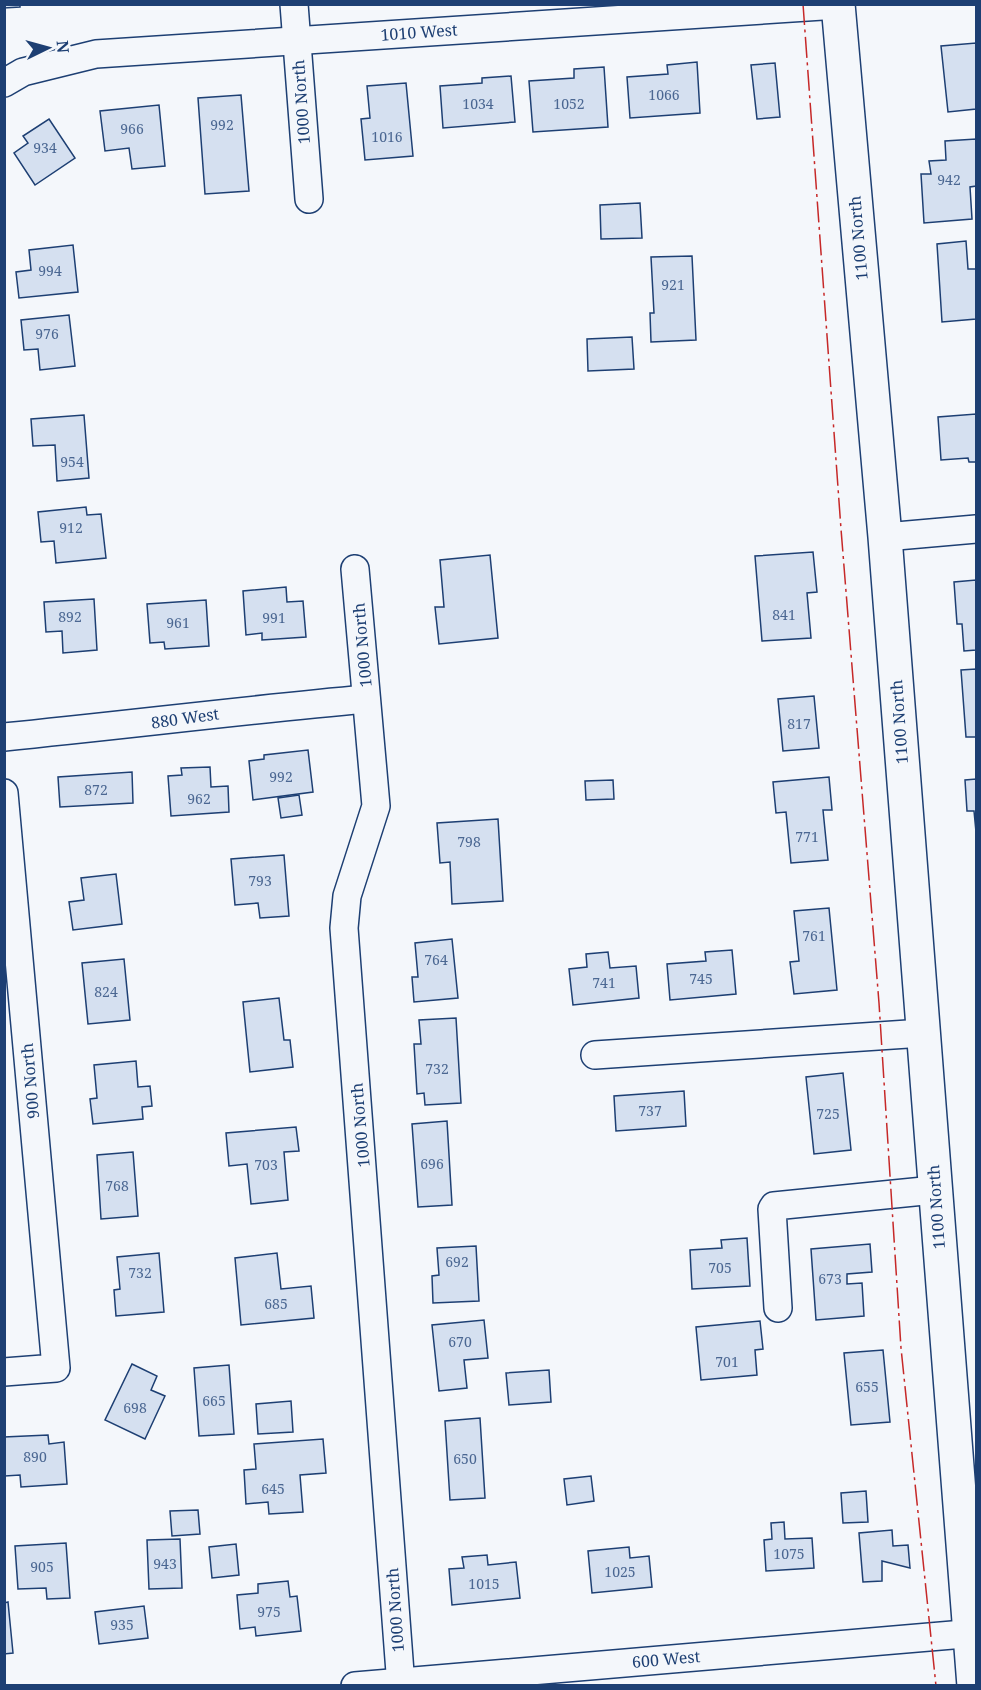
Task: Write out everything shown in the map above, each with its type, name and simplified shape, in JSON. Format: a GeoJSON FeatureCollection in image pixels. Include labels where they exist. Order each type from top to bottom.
{"type":"FeatureCollection","features":[{"type":"Feature","properties":{"kind":"main road","name":"1100 North"},"geometry":{"type":"LineString","coordinates":[[838,5],[885,537],[954,1440],[973,1633]]}},
{"type":"Feature","properties":{"kind":"main road"},"geometry":{"type":"LineString","coordinates":[[973,1633],[974,1686]]}},
{"type":"Feature","properties":{"kind":"street","name":"1000 North"},"geometry":{"type":"LineString","coordinates":[[294,4],[309,199]]}},
{"type":"Feature","properties":{"kind":"street","name":"1010 West"},"geometry":{"type":"LineString","coordinates":[[4,83],[23,72],[96,54],[838,5]]}},
{"type":"Feature","properties":{"kind":"street"},"geometry":{"type":"LineString","coordinates":[[885,537],[976,529]]}},
{"type":"Feature","properties":{"kind":"street","name":"1000 North"},"geometry":{"type":"LineString","coordinates":[[355,569],[376,806],[347,896],[344,928],[401,1684]]}},
{"type":"Feature","properties":{"kind":"street","name":"880 West"},"geometry":{"type":"LineString","coordinates":[[4,737],[159,723],[234,711],[366,699]]}},
{"type":"Feature","properties":{"kind":"street","name":"900 North"},"geometry":{"type":"LineString","coordinates":[[4,793],[56,1368],[4,1372]]}},
{"type":"Feature","properties":{"kind":"street"},"geometry":{"type":"LineString","coordinates":[[596,1055],[923,1033]]}},
{"type":"Feature","properties":{"kind":"street"},"geometry":{"type":"LineString","coordinates":[[778,1308],[772,1209],[774,1206],[934,1190]]}},
{"type":"Feature","properties":{"kind":"street","name":"600 West"},"geometry":{"type":"LineString","coordinates":[[355,1686],[401,1684],[973,1633]]}},
{"type":"Feature","properties":{"kind":"building"},"geometry":{"type":"Polygon","coordinates":[[[4,4],[20,4],[20,7],[4,8],[4,4]]]}},
{"type":"Feature","properties":{"kind":"building"},"geometry":{"type":"Polygon","coordinates":[[[976,43],[976,109],[948,112],[941,46],[976,43]]]}},
{"type":"Feature","properties":{"kind":"building"},"geometry":{"type":"Polygon","coordinates":[[[697,62],[700,113],[630,118],[627,77],[668,74],[667,65],[697,62]]]}},
{"type":"Feature","properties":{"kind":"building"},"geometry":{"type":"Polygon","coordinates":[[[775,63],[780,117],[757,119],[751,65],[775,63]]]}},
{"type":"Feature","properties":{"kind":"building"},"geometry":{"type":"Polygon","coordinates":[[[604,67],[608,127],[533,132],[529,81],[574,78],[574,69],[604,67]]]}},
{"type":"Feature","properties":{"kind":"building"},"geometry":{"type":"Polygon","coordinates":[[[511,76],[515,122],[443,128],[440,86],[482,83],[482,78],[511,76]]]}},
{"type":"Feature","properties":{"kind":"building"},"geometry":{"type":"Polygon","coordinates":[[[406,83],[413,156],[365,160],[361,119],[370,118],[367,86],[406,83]]]}},
{"type":"Feature","properties":{"kind":"building"},"geometry":{"type":"Polygon","coordinates":[[[241,95],[249,191],[205,194],[198,98],[241,95]]]}},
{"type":"Feature","properties":{"kind":"building"},"geometry":{"type":"Polygon","coordinates":[[[159,105],[165,166],[132,169],[129,148],[105,151],[100,111],[159,105]]]}},
{"type":"Feature","properties":{"kind":"building"},"geometry":{"type":"Polygon","coordinates":[[[49,119],[75,158],[35,185],[14,153],[28,143],[23,136],[49,119]]]}},
{"type":"Feature","properties":{"kind":"building"},"geometry":{"type":"Polygon","coordinates":[[[976,139],[976,186],[970,187],[972,219],[924,223],[921,174],[931,174],[929,161],[946,160],[945,141],[976,139]]]}},
{"type":"Feature","properties":{"kind":"building"},"geometry":{"type":"Polygon","coordinates":[[[640,203],[642,238],[601,239],[600,205],[640,203]]]}},
{"type":"Feature","properties":{"kind":"building"},"geometry":{"type":"Polygon","coordinates":[[[966,241],[968,269],[976,269],[976,319],[942,322],[937,244],[966,241]]]}},
{"type":"Feature","properties":{"kind":"building"},"geometry":{"type":"Polygon","coordinates":[[[73,245],[78,292],[19,298],[16,272],[31,270],[29,250],[73,245]]]}},
{"type":"Feature","properties":{"kind":"building"},"geometry":{"type":"Polygon","coordinates":[[[692,256],[696,340],[651,342],[650,313],[654,313],[651,257],[692,256]]]}},
{"type":"Feature","properties":{"kind":"building"},"geometry":{"type":"Polygon","coordinates":[[[69,315],[75,366],[40,370],[38,349],[24,350],[21,320],[69,315]]]}},
{"type":"Feature","properties":{"kind":"building"},"geometry":{"type":"Polygon","coordinates":[[[632,337],[634,369],[588,371],[587,339],[632,337]]]}},
{"type":"Feature","properties":{"kind":"building"},"geometry":{"type":"Polygon","coordinates":[[[976,414],[976,462],[969,462],[968,458],[941,460],[938,417],[976,414]]]}},
{"type":"Feature","properties":{"kind":"building"},"geometry":{"type":"Polygon","coordinates":[[[84,415],[89,478],[57,481],[55,445],[33,446],[31,419],[84,415]]]}},
{"type":"Feature","properties":{"kind":"building"},"geometry":{"type":"Polygon","coordinates":[[[86,507],[87,515],[101,514],[106,558],[56,563],[54,541],[41,542],[38,512],[86,507]]]}},
{"type":"Feature","properties":{"kind":"building"},"geometry":{"type":"Polygon","coordinates":[[[813,552],[817,592],[807,593],[811,638],[762,641],[755,556],[813,552]]]}},
{"type":"Feature","properties":{"kind":"building"},"geometry":{"type":"Polygon","coordinates":[[[490,555],[498,638],[439,644],[435,607],[444,607],[440,560],[490,555]]]}},
{"type":"Feature","properties":{"kind":"building"},"geometry":{"type":"Polygon","coordinates":[[[976,580],[976,650],[964,651],[962,624],[957,624],[954,582],[976,580]]]}},
{"type":"Feature","properties":{"kind":"building"},"geometry":{"type":"Polygon","coordinates":[[[286,587],[287,602],[303,601],[306,637],[262,640],[262,633],[246,635],[243,591],[286,587]]]}},
{"type":"Feature","properties":{"kind":"building"},"geometry":{"type":"Polygon","coordinates":[[[94,599],[97,650],[63,653],[62,631],[46,632],[44,602],[94,599]]]}},
{"type":"Feature","properties":{"kind":"building"},"geometry":{"type":"Polygon","coordinates":[[[206,600],[209,646],[165,649],[164,642],[150,643],[147,604],[206,600]]]}},
{"type":"Feature","properties":{"kind":"building"},"geometry":{"type":"Polygon","coordinates":[[[976,669],[976,737],[966,737],[961,670],[976,669]]]}},
{"type":"Feature","properties":{"kind":"building"},"geometry":{"type":"Polygon","coordinates":[[[814,696],[819,748],[783,751],[778,699],[814,696]]]}},
{"type":"Feature","properties":{"kind":"building"},"geometry":{"type":"Polygon","coordinates":[[[308,750],[313,792],[253,800],[249,761],[264,759],[264,755],[308,750]]]}},
{"type":"Feature","properties":{"kind":"building"},"geometry":{"type":"Polygon","coordinates":[[[210,767],[211,787],[228,786],[229,812],[171,816],[168,776],[182,775],[181,768],[210,767]]]}},
{"type":"Feature","properties":{"kind":"building"},"geometry":{"type":"Polygon","coordinates":[[[132,772],[133,803],[60,807],[58,777],[132,772]]]}},
{"type":"Feature","properties":{"kind":"building"},"geometry":{"type":"Polygon","coordinates":[[[829,777],[832,810],[823,810],[828,860],[791,863],[786,812],[776,813],[773,782],[829,777]]]}},
{"type":"Feature","properties":{"kind":"building"},"geometry":{"type":"Polygon","coordinates":[[[976,779],[976,832],[974,811],[967,811],[965,780],[976,779]]]}},
{"type":"Feature","properties":{"kind":"building"},"geometry":{"type":"Polygon","coordinates":[[[613,780],[614,799],[586,800],[585,781],[613,780]]]}},
{"type":"Feature","properties":{"kind":"building"},"geometry":{"type":"Polygon","coordinates":[[[299,795],[302,815],[281,818],[278,798],[299,795]]]}},
{"type":"Feature","properties":{"kind":"building"},"geometry":{"type":"Polygon","coordinates":[[[498,819],[503,901],[452,904],[450,862],[440,863],[437,823],[498,819]]]}},
{"type":"Feature","properties":{"kind":"building"},"geometry":{"type":"Polygon","coordinates":[[[284,855],[289,916],[260,918],[258,903],[235,905],[231,859],[284,855]]]}},
{"type":"Feature","properties":{"kind":"building"},"geometry":{"type":"Polygon","coordinates":[[[116,874],[122,924],[73,930],[69,902],[84,900],[81,878],[116,874]]]}},
{"type":"Feature","properties":{"kind":"building"},"geometry":{"type":"Polygon","coordinates":[[[829,908],[837,990],[794,994],[790,962],[799,961],[794,911],[829,908]]]}},
{"type":"Feature","properties":{"kind":"building"},"geometry":{"type":"Polygon","coordinates":[[[452,939],[458,998],[414,1002],[412,977],[418,977],[415,943],[452,939]]]}},
{"type":"Feature","properties":{"kind":"building"},"geometry":{"type":"Polygon","coordinates":[[[732,950],[736,994],[670,1000],[667,964],[706,961],[705,952],[732,950]]]}},
{"type":"Feature","properties":{"kind":"building"},"geometry":{"type":"Polygon","coordinates":[[[608,952],[610,968],[636,966],[639,998],[573,1005],[569,969],[587,967],[586,954],[608,952]]]}},
{"type":"Feature","properties":{"kind":"building"},"geometry":{"type":"Polygon","coordinates":[[[124,959],[130,1020],[88,1024],[82,963],[124,959]]]}},
{"type":"Feature","properties":{"kind":"building"},"geometry":{"type":"Polygon","coordinates":[[[279,998],[284,1040],[290,1040],[293,1067],[250,1072],[243,1002],[279,998]]]}},
{"type":"Feature","properties":{"kind":"building"},"geometry":{"type":"Polygon","coordinates":[[[456,1018],[461,1103],[425,1105],[424,1093],[417,1094],[414,1044],[421,1044],[419,1020],[456,1018]]]}},
{"type":"Feature","properties":{"kind":"building"},"geometry":{"type":"Polygon","coordinates":[[[136,1061],[138,1087],[150,1086],[152,1106],[142,1107],[143,1119],[93,1124],[90,1099],[97,1098],[94,1065],[136,1061]]]}},
{"type":"Feature","properties":{"kind":"building"},"geometry":{"type":"Polygon","coordinates":[[[843,1073],[851,1150],[814,1154],[806,1077],[843,1073]]]}},
{"type":"Feature","properties":{"kind":"building"},"geometry":{"type":"Polygon","coordinates":[[[684,1091],[686,1126],[616,1131],[614,1096],[684,1091]]]}},
{"type":"Feature","properties":{"kind":"building"},"geometry":{"type":"Polygon","coordinates":[[[447,1121],[452,1205],[418,1207],[412,1124],[447,1121]]]}},
{"type":"Feature","properties":{"kind":"building"},"geometry":{"type":"Polygon","coordinates":[[[296,1127],[299,1151],[284,1152],[288,1200],[251,1204],[247,1164],[229,1166],[226,1133],[296,1127]]]}},
{"type":"Feature","properties":{"kind":"building"},"geometry":{"type":"Polygon","coordinates":[[[133,1152],[138,1216],[101,1219],[97,1155],[133,1152]]]}},
{"type":"Feature","properties":{"kind":"building"},"geometry":{"type":"Polygon","coordinates":[[[747,1238],[750,1286],[692,1289],[690,1250],[722,1248],[721,1240],[747,1238]]]}},
{"type":"Feature","properties":{"kind":"building"},"geometry":{"type":"Polygon","coordinates":[[[870,1244],[872,1272],[847,1274],[847,1284],[862,1283],[864,1316],[816,1320],[811,1249],[870,1244]]]}},
{"type":"Feature","properties":{"kind":"building"},"geometry":{"type":"Polygon","coordinates":[[[476,1246],[479,1301],[433,1303],[432,1276],[439,1275],[437,1248],[476,1246]]]}},
{"type":"Feature","properties":{"kind":"building"},"geometry":{"type":"Polygon","coordinates":[[[159,1253],[164,1312],[116,1316],[114,1290],[120,1289],[117,1257],[159,1253]]]}},
{"type":"Feature","properties":{"kind":"building"},"geometry":{"type":"Polygon","coordinates":[[[277,1253],[281,1289],[311,1286],[314,1318],[241,1325],[235,1258],[277,1253]]]}},
{"type":"Feature","properties":{"kind":"building"},"geometry":{"type":"Polygon","coordinates":[[[484,1320],[488,1358],[464,1360],[467,1388],[439,1391],[432,1325],[484,1320]]]}},
{"type":"Feature","properties":{"kind":"building"},"geometry":{"type":"Polygon","coordinates":[[[760,1321],[763,1349],[755,1350],[757,1375],[701,1380],[696,1327],[760,1321]]]}},
{"type":"Feature","properties":{"kind":"building"},"geometry":{"type":"Polygon","coordinates":[[[883,1350],[890,1422],[851,1425],[844,1353],[883,1350]]]}},
{"type":"Feature","properties":{"kind":"building"},"geometry":{"type":"Polygon","coordinates":[[[132,1364],[157,1376],[151,1390],[165,1396],[145,1439],[105,1420],[132,1364]]]}},
{"type":"Feature","properties":{"kind":"building"},"geometry":{"type":"Polygon","coordinates":[[[229,1365],[234,1434],[199,1436],[194,1368],[229,1365]]]}},
{"type":"Feature","properties":{"kind":"building"},"geometry":{"type":"Polygon","coordinates":[[[549,1370],[551,1402],[509,1405],[506,1373],[549,1370]]]}},
{"type":"Feature","properties":{"kind":"building"},"geometry":{"type":"Polygon","coordinates":[[[291,1401],[293,1432],[258,1434],[256,1404],[291,1401]]]}},
{"type":"Feature","properties":{"kind":"building"},"geometry":{"type":"Polygon","coordinates":[[[480,1418],[485,1498],[450,1500],[445,1421],[480,1418]]]}},
{"type":"Feature","properties":{"kind":"building"},"geometry":{"type":"Polygon","coordinates":[[[48,1435],[49,1444],[64,1442],[67,1484],[21,1487],[20,1475],[5,1476],[4,1437],[48,1435]]]}},
{"type":"Feature","properties":{"kind":"building"},"geometry":{"type":"Polygon","coordinates":[[[323,1439],[326,1473],[300,1475],[303,1512],[269,1514],[268,1502],[246,1504],[244,1470],[256,1469],[254,1444],[323,1439]]]}},
{"type":"Feature","properties":{"kind":"building"},"geometry":{"type":"Polygon","coordinates":[[[591,1476],[594,1501],[567,1505],[564,1479],[591,1476]]]}},
{"type":"Feature","properties":{"kind":"building"},"geometry":{"type":"Polygon","coordinates":[[[866,1491],[868,1522],[843,1523],[841,1493],[866,1491]]]}},
{"type":"Feature","properties":{"kind":"building"},"geometry":{"type":"Polygon","coordinates":[[[198,1510],[200,1534],[172,1536],[170,1511],[198,1510]]]}},
{"type":"Feature","properties":{"kind":"building"},"geometry":{"type":"Polygon","coordinates":[[[784,1522],[785,1539],[812,1538],[814,1568],[766,1571],[764,1540],[772,1539],[771,1523],[784,1522]]]}},
{"type":"Feature","properties":{"kind":"building"},"geometry":{"type":"Polygon","coordinates":[[[892,1530],[893,1546],[908,1545],[910,1568],[882,1561],[882,1581],[863,1582],[859,1533],[892,1530]]]}},
{"type":"Feature","properties":{"kind":"building"},"geometry":{"type":"Polygon","coordinates":[[[180,1539],[182,1588],[149,1589],[147,1540],[180,1539]]]}},
{"type":"Feature","properties":{"kind":"building"},"geometry":{"type":"Polygon","coordinates":[[[66,1543],[70,1598],[47,1599],[46,1588],[18,1589],[15,1546],[66,1543]]]}},
{"type":"Feature","properties":{"kind":"building"},"geometry":{"type":"Polygon","coordinates":[[[236,1544],[239,1575],[212,1578],[209,1547],[236,1544]]]}},
{"type":"Feature","properties":{"kind":"building"},"geometry":{"type":"Polygon","coordinates":[[[629,1547],[630,1558],[649,1556],[652,1587],[592,1593],[588,1551],[629,1547]]]}},
{"type":"Feature","properties":{"kind":"building"},"geometry":{"type":"Polygon","coordinates":[[[487,1555],[488,1565],[516,1562],[520,1598],[452,1605],[449,1569],[464,1568],[462,1557],[487,1555]]]}},
{"type":"Feature","properties":{"kind":"building"},"geometry":{"type":"Polygon","coordinates":[[[288,1581],[290,1597],[297,1596],[301,1631],[256,1636],[255,1627],[240,1629],[237,1595],[258,1593],[258,1584],[288,1581]]]}},
{"type":"Feature","properties":{"kind":"building"},"geometry":{"type":"Polygon","coordinates":[[[8,1602],[13,1653],[4,1654],[4,1603],[8,1602]]]}},
{"type":"Feature","properties":{"kind":"building"},"geometry":{"type":"Polygon","coordinates":[[[144,1606],[148,1638],[99,1644],[95,1612],[144,1606]]]}},
{"type":"Feature","properties":{"kind":"power"},"geometry":{"type":"LineString","coordinates":[[803,4],[841,529],[879,1003],[901,1348],[936,1686]]}}]}
